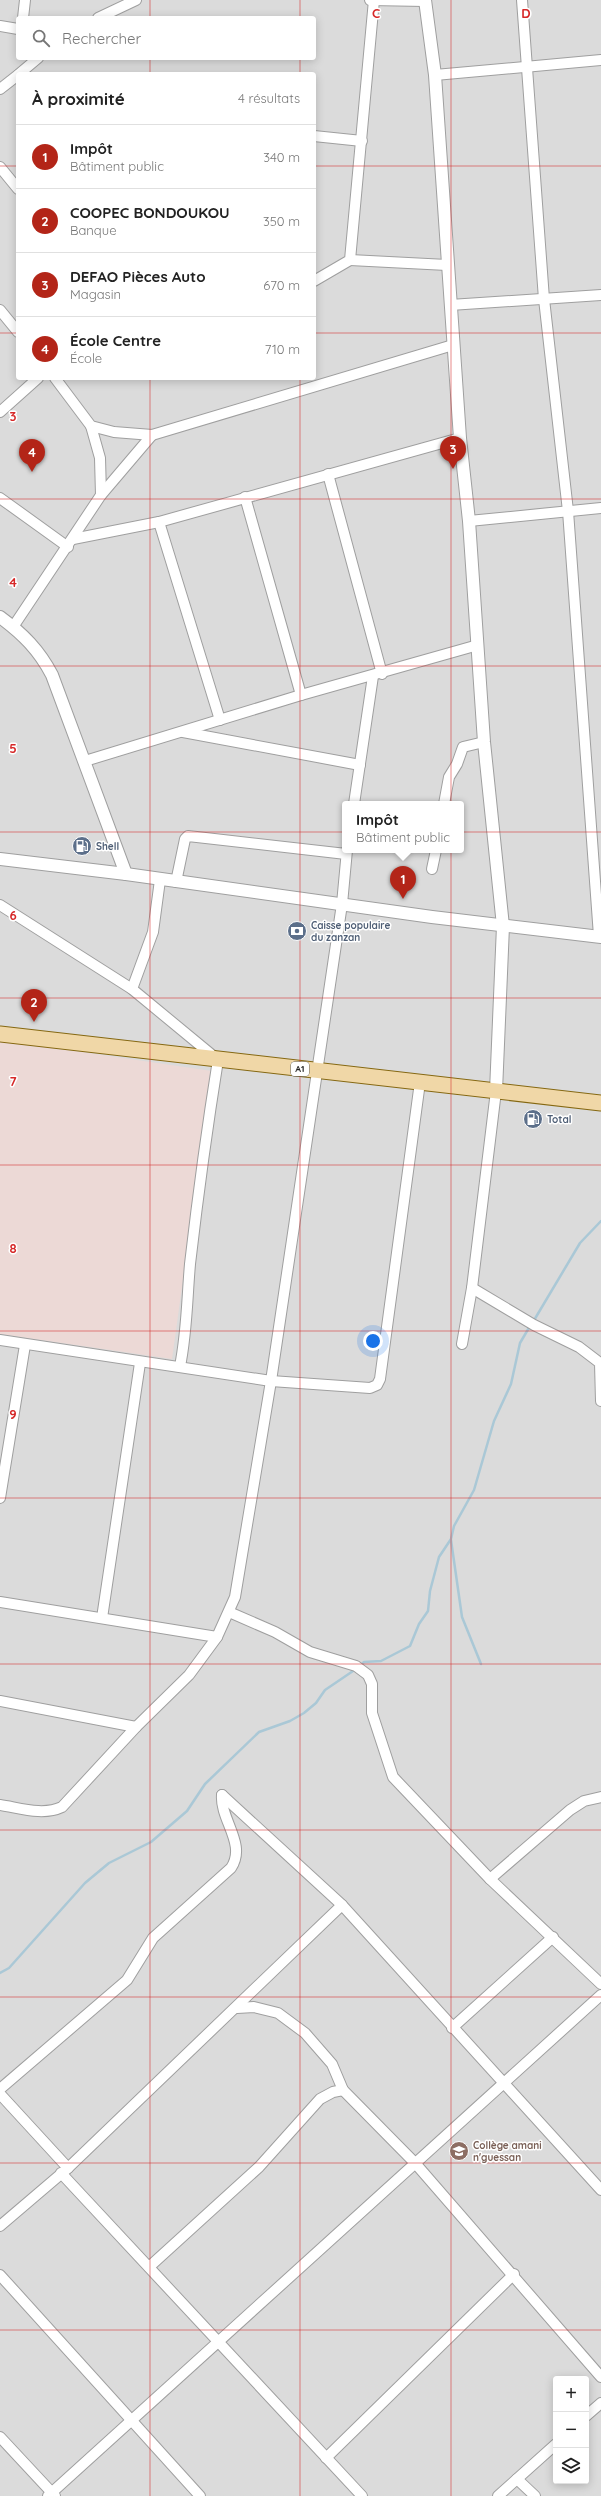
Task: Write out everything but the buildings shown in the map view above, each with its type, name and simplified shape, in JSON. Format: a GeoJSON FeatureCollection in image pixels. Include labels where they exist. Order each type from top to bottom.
{"type":"FeatureCollection","features":[{"type":"Feature","properties":{"kind":"main road","name":"A1"},"geometry":{"type":"LineString","coordinates":[[0,1034],[601,1103]]}},
{"type":"Feature","properties":{"kind":"street"},"geometry":{"type":"LineString","coordinates":[[23,16],[25,0]]}},
{"type":"Feature","properties":{"kind":"street"},"geometry":{"type":"LineString","coordinates":[[102,16],[136,0]]}},
{"type":"Feature","properties":{"kind":"street"},"geometry":{"type":"LineString","coordinates":[[370,0],[425,0],[435,75],[447,265],[460,438],[469,521],[484,742],[503,926],[496,1091],[472,1288],[462,1344]]}},
{"type":"Feature","properties":{"kind":"street"},"geometry":{"type":"LineString","coordinates":[[350,260],[374,0]]}},
{"type":"Feature","properties":{"kind":"street"},"geometry":{"type":"LineString","coordinates":[[1,863],[126,874],[160,880],[503,926],[600,936],[568,511],[544,299],[522,0]]}},
{"type":"Feature","properties":{"kind":"street"},"geometry":{"type":"LineString","coordinates":[[0,26],[16,29]]}},
{"type":"Feature","properties":{"kind":"street"},"geometry":{"type":"LineString","coordinates":[[24,72],[36,60]]}},
{"type":"Feature","properties":{"kind":"street"},"geometry":{"type":"LineString","coordinates":[[435,75],[601,60]]}},
{"type":"Feature","properties":{"kind":"street"},"geometry":{"type":"LineString","coordinates":[[0,89],[16,80]]}},
{"type":"Feature","properties":{"kind":"street"},"geometry":{"type":"LineString","coordinates":[[316,136],[362,141]]}},
{"type":"Feature","properties":{"kind":"street"},"geometry":{"type":"LineString","coordinates":[[0,167],[16,187]]}},
{"type":"Feature","properties":{"kind":"street"},"geometry":{"type":"LineString","coordinates":[[316,280],[350,260],[447,265]]}},
{"type":"Feature","properties":{"kind":"street"},"geometry":{"type":"LineString","coordinates":[[450,304],[601,295]]}},
{"type":"Feature","properties":{"kind":"street"},"geometry":{"type":"LineString","coordinates":[[0,310],[16,330]]}},
{"type":"Feature","properties":{"kind":"street"},"geometry":{"type":"LineString","coordinates":[[91,426],[114,432],[152,435],[453,345]]}},
{"type":"Feature","properties":{"kind":"street"},"geometry":{"type":"LineString","coordinates":[[0,412],[36,380]]}},
{"type":"Feature","properties":{"kind":"street"},"geometry":{"type":"LineString","coordinates":[[57,380],[91,426],[100,458],[101,495]]}},
{"type":"Feature","properties":{"kind":"street"},"geometry":{"type":"LineString","coordinates":[[14,627],[101,495],[152,435]]}},
{"type":"Feature","properties":{"kind":"street"},"geometry":{"type":"LineString","coordinates":[[0,498],[70,543],[159,522],[460,438]]}},
{"type":"Feature","properties":{"kind":"street"},"geometry":{"type":"LineString","coordinates":[[328,474],[378,675],[354,801]]}},
{"type":"Feature","properties":{"kind":"street"},"geometry":{"type":"LineString","coordinates":[[245,497],[301,695]]}},
{"type":"Feature","properties":{"kind":"street"},"geometry":{"type":"LineString","coordinates":[[469,521],[601,508]]}},
{"type":"Feature","properties":{"kind":"street"},"geometry":{"type":"LineString","coordinates":[[159,522],[220,720]]}},
{"type":"Feature","properties":{"kind":"street"},"geometry":{"type":"LineString","coordinates":[[0,617],[29,640],[42,656],[52,675],[126,874]]}},
{"type":"Feature","properties":{"kind":"street"},"geometry":{"type":"LineString","coordinates":[[85,761],[301,695],[378,675],[478,645]]}},
{"type":"Feature","properties":{"kind":"street"},"geometry":{"type":"LineString","coordinates":[[181,732],[360,766]]}},
{"type":"Feature","properties":{"kind":"street"},"geometry":{"type":"LineString","coordinates":[[445,801],[449,777],[457,764],[463,747],[484,742]]}},
{"type":"Feature","properties":{"kind":"street"},"geometry":{"type":"LineString","coordinates":[[176,882],[185,839],[188,836],[342,851]]}},
{"type":"Feature","properties":{"kind":"street"},"geometry":{"type":"LineString","coordinates":[[0,1805],[44,1812],[52,1812],[62,1807],[136,1727],[190,1675],[217,1636],[235,1597],[271,1381],[315,1070],[342,904],[347,853]]}},
{"type":"Feature","properties":{"kind":"street"},"geometry":{"type":"LineString","coordinates":[[432,869],[435,853]]}},
{"type":"Feature","properties":{"kind":"street"},"geometry":{"type":"LineString","coordinates":[[132,989],[153,932],[160,880]]}},
{"type":"Feature","properties":{"kind":"street"},"geometry":{"type":"LineString","coordinates":[[0,905],[132,989],[218,1060],[201,1166],[189,1273],[186,1339],[180,1366]]}},
{"type":"Feature","properties":{"kind":"street"},"geometry":{"type":"LineString","coordinates":[[0,1340],[140,1363],[180,1366],[271,1381],[370,1388],[377,1385],[380,1380],[420,1082]]}},
{"type":"Feature","properties":{"kind":"street"},"geometry":{"type":"LineString","coordinates":[[472,1288],[534,1325],[579,1346],[600,1363],[601,1401]]}},
{"type":"Feature","properties":{"kind":"street"},"geometry":{"type":"LineString","coordinates":[[0,1498],[25,1345]]}},
{"type":"Feature","properties":{"kind":"street"},"geometry":{"type":"LineString","coordinates":[[102,1618],[140,1363]]}},
{"type":"Feature","properties":{"kind":"street"},"geometry":{"type":"LineString","coordinates":[[0,1602],[217,1636]]}},
{"type":"Feature","properties":{"kind":"street"},"geometry":{"type":"LineString","coordinates":[[229,1612],[275,1632],[310,1652],[356,1666],[368,1675],[372,1684],[372,1713],[390,1773],[490,1879],[601,1984]]}},
{"type":"Feature","properties":{"kind":"street"},"geometry":{"type":"LineString","coordinates":[[0,1701],[136,1727]]}},
{"type":"Feature","properties":{"kind":"street"},"geometry":{"type":"LineString","coordinates":[[0,2089],[127,1980],[153,1938],[231,1868],[235,1861],[237,1851],[222,1795],[342,1905],[502,2084],[601,2190]]}},
{"type":"Feature","properties":{"kind":"street"},"geometry":{"type":"LineString","coordinates":[[490,1879],[570,1810],[584,1801],[601,1797]]}},
{"type":"Feature","properties":{"kind":"street"},"geometry":{"type":"LineString","coordinates":[[0,2226],[64,2170],[237,2008],[342,1905]]}},
{"type":"Feature","properties":{"kind":"street"},"geometry":{"type":"LineString","coordinates":[[452,2028],[553,1937]]}},
{"type":"Feature","properties":{"kind":"street"},"geometry":{"type":"LineString","coordinates":[[0,2437],[51,2495],[601,1995]]}},
{"type":"Feature","properties":{"kind":"street"},"geometry":{"type":"LineString","coordinates":[[237,2008],[254,2007],[266,2009],[290,2019],[305,2033],[332,2064],[343,2090],[415,2164],[514,2274],[601,2377]]}},
{"type":"Feature","properties":{"kind":"street"},"geometry":{"type":"LineString","coordinates":[[149,2267],[259,2167],[320,2099],[333,2092],[343,2090]]}},
{"type":"Feature","properties":{"kind":"street"},"geometry":{"type":"LineString","coordinates":[[0,2094],[149,2267],[362,2496]]}},
{"type":"Feature","properties":{"kind":"street"},"geometry":{"type":"LineString","coordinates":[[326,2458],[514,2274]]}},
{"type":"Feature","properties":{"kind":"street"},"geometry":{"type":"LineString","coordinates":[[0,2275],[200,2496]]}},
{"type":"Feature","properties":{"kind":"street"},"geometry":{"type":"LineString","coordinates":[[589,2413],[601,2402]]}},
{"type":"Feature","properties":{"kind":"street"},"geometry":{"type":"LineString","coordinates":[[498,2496],[553,2447]]}},
{"type":"Feature","properties":{"kind":"street"},"geometry":{"type":"LineString","coordinates":[[518,2479],[535,2496]]}},
{"type":"Feature","properties":{"kind":"shaded area"},"geometry":{"type":"Polygon","coordinates":[[[0,0],[601,0],[601,2496],[0,2496],[0,0]]]}},
{"type":"Feature","properties":{"kind":"shaded area"},"geometry":{"type":"Polygon","coordinates":[[[0,1040],[212,1071],[172,1359],[0,1334],[0,1040]]]}},
{"type":"Feature","properties":{"kind":"waterway"},"geometry":{"type":"LineString","coordinates":[[533,1322],[580,1243],[601,1221]]}},
{"type":"Feature","properties":{"kind":"waterway"},"geometry":{"type":"LineString","coordinates":[[360,1666],[364,1662],[381,1661],[410,1646],[419,1624],[428,1611],[430,1591],[439,1557],[451,1539],[454,1526],[474,1490],[494,1421],[511,1384],[520,1343],[530,1326]]}},
{"type":"Feature","properties":{"kind":"waterway"},"geometry":{"type":"LineString","coordinates":[[451,1540],[462,1617],[481,1664]]}},
{"type":"Feature","properties":{"kind":"waterway"},"geometry":{"type":"LineString","coordinates":[[0,1973],[9,1968],[85,1883],[109,1863],[151,1842],[187,1811],[205,1784],[259,1732],[290,1721],[304,1713],[316,1703],[325,1690],[356,1669]]}},
{"type":"Feature","properties":{"kind":"place","name":"DEFAO Pièces Auto"},"geometry":{"type":"Point","coordinates":[453,469]}},
{"type":"Feature","properties":{"kind":"place","name":"École Centre"},"geometry":{"type":"Point","coordinates":[32,472]}},
{"type":"Feature","properties":{"kind":"place","name":"Shell"},"geometry":{"type":"Point","coordinates":[82,846]}},
{"type":"Feature","properties":{"kind":"place","name":"Impôt"},"geometry":{"type":"Point","coordinates":[403,899]}},
{"type":"Feature","properties":{"kind":"place","name":"Caisse populaire du zanzan"},"geometry":{"type":"Point","coordinates":[297,931]}},
{"type":"Feature","properties":{"kind":"place","name":"COOPEC BONDOUKOU"},"geometry":{"type":"Point","coordinates":[34,1022]}},
{"type":"Feature","properties":{"kind":"place","name":"Total"},"geometry":{"type":"Point","coordinates":[533,1119]}},
{"type":"Feature","properties":{"kind":"place","name":"Collège amani n'guessan"},"geometry":{"type":"Point","coordinates":[459,2151]}}]}
